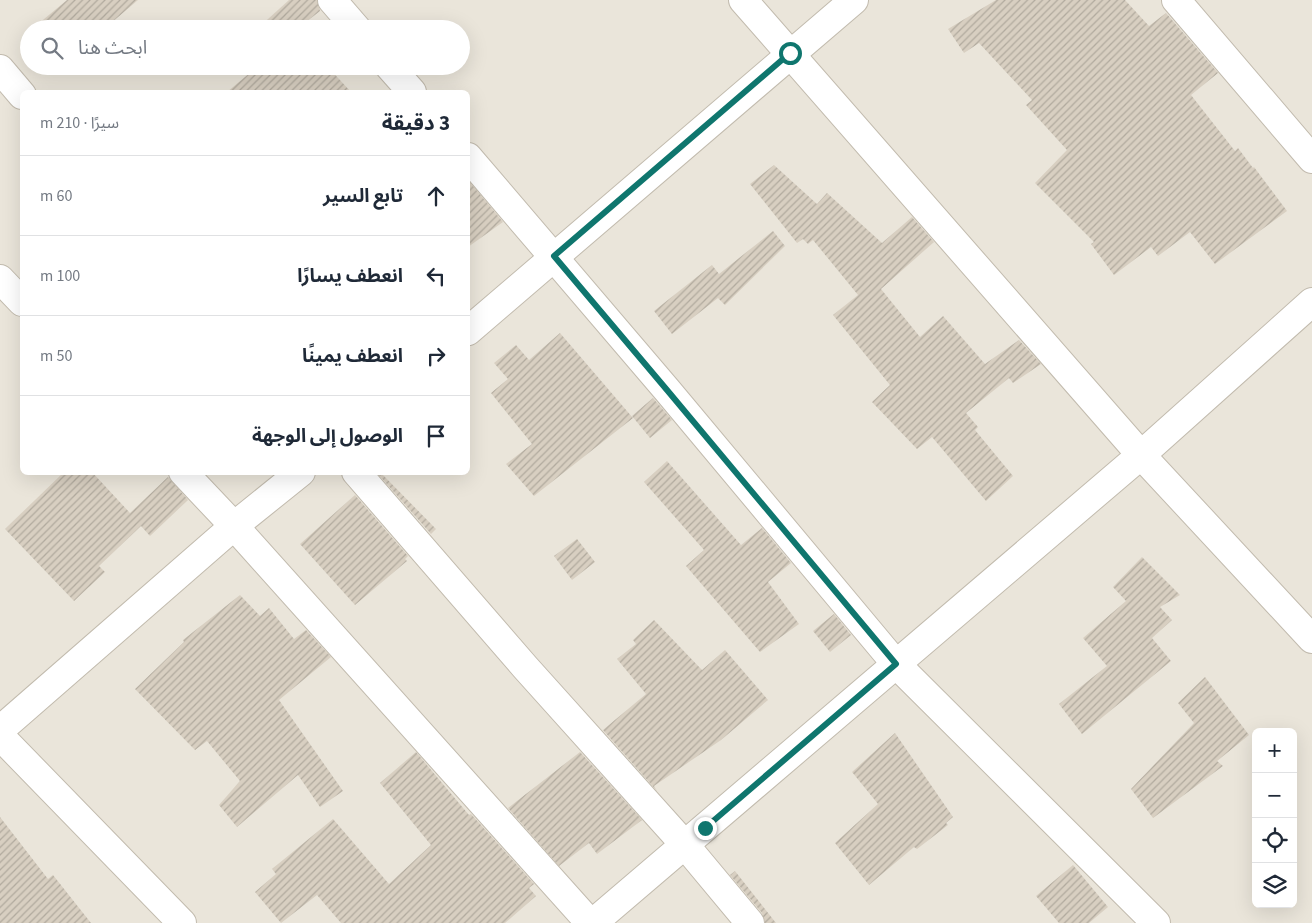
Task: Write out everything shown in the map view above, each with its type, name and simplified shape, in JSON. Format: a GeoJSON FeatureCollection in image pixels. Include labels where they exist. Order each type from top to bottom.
{"type":"FeatureCollection","features":[{"type":"Feature","properties":{"kind":"street"},"geometry":{"type":"LineString","coordinates":[[332,0],[349,20]]}},
{"type":"Feature","properties":{"kind":"street"},"geometry":{"type":"LineString","coordinates":[[743,0],[1141,455],[1312,639]]}},
{"type":"Feature","properties":{"kind":"street"},"geometry":{"type":"LineString","coordinates":[[470,329],[854,0]]}},
{"type":"Feature","properties":{"kind":"street"},"geometry":{"type":"LineString","coordinates":[[1176,0],[1312,159]]}},
{"type":"Feature","properties":{"kind":"street"},"geometry":{"type":"LineString","coordinates":[[0,69],[20,93]]}},
{"type":"Feature","properties":{"kind":"street"},"geometry":{"type":"LineString","coordinates":[[397,75],[410,90]]}},
{"type":"Feature","properties":{"kind":"street"},"geometry":{"type":"LineString","coordinates":[[470,158],[896,664],[1156,923]]}},
{"type":"Feature","properties":{"kind":"street"},"geometry":{"type":"LineString","coordinates":[[0,278],[20,300]]}},
{"type":"Feature","properties":{"kind":"street"},"geometry":{"type":"LineString","coordinates":[[186,475],[592,923],[1141,455],[1312,302]]}},
{"type":"Feature","properties":{"kind":"street"},"geometry":{"type":"LineString","coordinates":[[0,730],[234,526],[297,475]]}},
{"type":"Feature","properties":{"kind":"street"},"geometry":{"type":"LineString","coordinates":[[359,475],[525,667],[685,845],[750,923]]}},
{"type":"Feature","properties":{"kind":"street"},"geometry":{"type":"LineString","coordinates":[[0,736],[182,923]]}},
{"type":"Feature","properties":{"kind":"shaded area"},"geometry":{"type":"Polygon","coordinates":[[[0,0],[1312,0],[1312,923],[0,923],[0,0]]]}},
{"type":"Feature","properties":{"kind":"building"},"geometry":{"type":"Polygon","coordinates":[[[67,0],[138,0],[115,20],[43,20],[67,0]]]}},
{"type":"Feature","properties":{"kind":"building"},"geometry":{"type":"Polygon","coordinates":[[[289,0],[317,0],[320,11],[308,20],[267,20],[289,0]]]}},
{"type":"Feature","properties":{"kind":"building"},"geometry":{"type":"Polygon","coordinates":[[[996,0],[1125,0],[1149,26],[1166,13],[1218,73],[1191,95],[1235,151],[1238,148],[1254,167],[1287,211],[1215,264],[1190,232],[1158,256],[1151,247],[1114,275],[1091,244],[1094,242],[1035,183],[1067,150],[1026,105],[1032,100],[979,43],[964,53],[948,29],[996,0]]]}},
{"type":"Feature","properties":{"kind":"building"},"geometry":{"type":"Polygon","coordinates":[[[247,75],[335,75],[349,90],[229,90],[247,75]]]}},
{"type":"Feature","properties":{"kind":"building"},"geometry":{"type":"Polygon","coordinates":[[[774,165],[817,204],[827,193],[882,243],[912,217],[934,242],[881,289],[920,337],[943,316],[985,364],[1019,340],[1041,364],[1013,383],[1009,378],[966,413],[978,427],[975,430],[1013,476],[986,501],[932,437],[917,449],[872,402],[890,385],[833,315],[858,295],[813,240],[808,244],[803,239],[797,243],[750,184],[774,165]]]}},
{"type":"Feature","properties":{"kind":"building"},"geometry":{"type":"Polygon","coordinates":[[[470,182],[503,222],[470,246],[470,182]]]}},
{"type":"Feature","properties":{"kind":"building"},"geometry":{"type":"Polygon","coordinates":[[[773,231],[785,246],[725,305],[718,298],[672,334],[654,311],[712,265],[719,274],[773,231]]]}},
{"type":"Feature","properties":{"kind":"building"},"geometry":{"type":"Polygon","coordinates":[[[560,333],[633,418],[534,496],[506,464],[532,444],[491,393],[508,379],[494,363],[516,345],[529,360],[560,333]]]}},
{"type":"Feature","properties":{"kind":"building"},"geometry":{"type":"Polygon","coordinates":[[[653,398],[672,420],[650,438],[632,416],[653,398]]]}},
{"type":"Feature","properties":{"kind":"building"},"geometry":{"type":"Polygon","coordinates":[[[667,461],[741,545],[762,528],[791,563],[768,582],[799,624],[760,652],[686,566],[704,550],[644,482],[667,461]]]}},
{"type":"Feature","properties":{"kind":"building"},"geometry":{"type":"Polygon","coordinates":[[[61,475],[95,475],[130,513],[168,477],[188,500],[150,536],[141,526],[99,566],[105,572],[74,601],[5,529],[61,475]]]}},
{"type":"Feature","properties":{"kind":"building"},"geometry":{"type":"Polygon","coordinates":[[[379,475],[383,475],[436,529],[431,534],[379,475]]]}},
{"type":"Feature","properties":{"kind":"building"},"geometry":{"type":"Polygon","coordinates":[[[355,495],[408,556],[405,559],[407,561],[355,605],[300,544],[355,495]]]}},
{"type":"Feature","properties":{"kind":"building"},"geometry":{"type":"Polygon","coordinates":[[[577,539],[595,562],[572,580],[554,556],[577,539]]]}},
{"type":"Feature","properties":{"kind":"building"},"geometry":{"type":"Polygon","coordinates":[[[1142,557],[1180,595],[1160,607],[1172,620],[1152,638],[1171,661],[1082,734],[1059,704],[1107,666],[1083,638],[1126,601],[1113,587],[1142,557]]]}},
{"type":"Feature","properties":{"kind":"building"},"geometry":{"type":"Polygon","coordinates":[[[240,595],[260,616],[269,608],[294,639],[306,630],[331,657],[279,700],[343,791],[320,807],[298,775],[237,827],[219,805],[240,781],[207,741],[195,750],[135,689],[184,642],[183,640],[240,595]]]}},
{"type":"Feature","properties":{"kind":"building"},"geometry":{"type":"Polygon","coordinates":[[[834,614],[851,635],[830,652],[813,631],[834,614]]]}},
{"type":"Feature","properties":{"kind":"building"},"geometry":{"type":"Polygon","coordinates":[[[654,620],[702,670],[725,650],[768,700],[721,740],[654,786],[657,791],[603,730],[646,694],[617,659],[636,644],[633,640],[654,620]]]}},
{"type":"Feature","properties":{"kind":"building"},"geometry":{"type":"Polygon","coordinates":[[[1205,677],[1249,735],[1217,761],[1223,766],[1153,818],[1131,789],[1194,723],[1178,703],[1205,677]]]}},
{"type":"Feature","properties":{"kind":"building"},"geometry":{"type":"Polygon","coordinates":[[[895,733],[953,817],[946,823],[948,825],[917,849],[914,847],[869,885],[835,843],[878,804],[852,772],[895,733]]]}},
{"type":"Feature","properties":{"kind":"building"},"geometry":{"type":"Polygon","coordinates":[[[416,752],[469,815],[471,814],[534,884],[529,888],[536,896],[505,923],[341,923],[317,895],[281,923],[255,892],[276,874],[272,869],[333,819],[389,884],[431,845],[380,783],[416,752]]]}},
{"type":"Feature","properties":{"kind":"building"},"geometry":{"type":"Polygon","coordinates":[[[580,752],[642,820],[597,854],[589,843],[559,866],[508,808],[580,752]]]}},
{"type":"Feature","properties":{"kind":"building"},"geometry":{"type":"Polygon","coordinates":[[[0,817],[48,879],[53,875],[91,923],[0,923],[0,817]]]}},
{"type":"Feature","properties":{"kind":"building"},"geometry":{"type":"Polygon","coordinates":[[[1073,865],[1108,907],[1089,923],[1059,923],[1036,896],[1073,865]]]}},
{"type":"Feature","properties":{"kind":"building"},"geometry":{"type":"Polygon","coordinates":[[[735,871],[776,923],[765,923],[762,913],[730,875],[735,871]]]}},
{"type":"Feature","properties":{"kind":"route"},"geometry":{"type":"LineString","coordinates":[[705,828],[896,664],[554,256],[790,53]]}}]}
